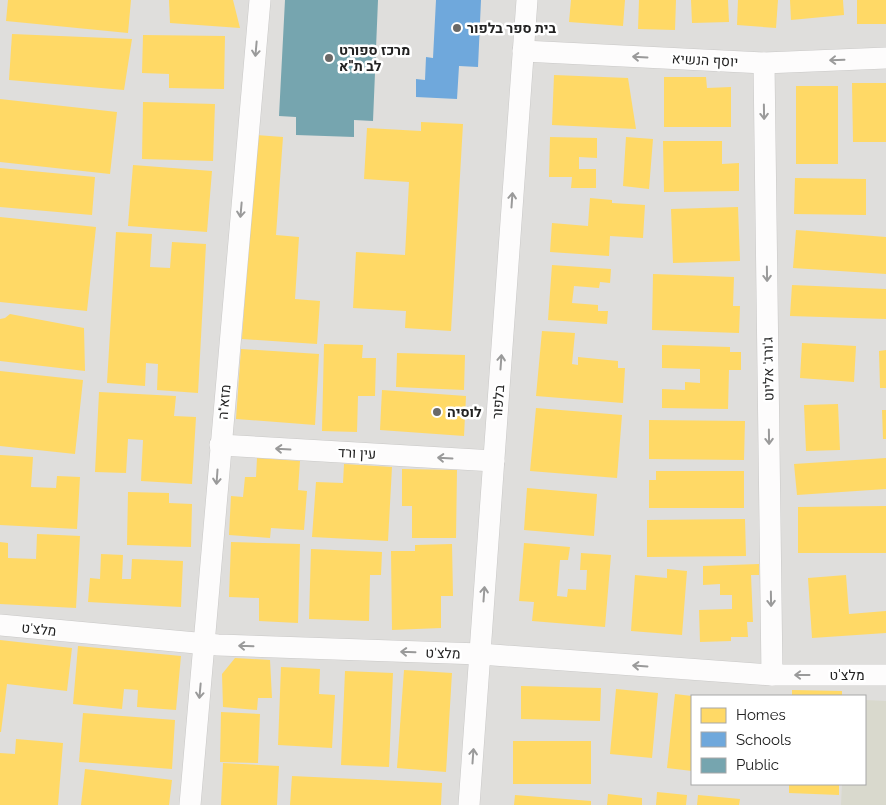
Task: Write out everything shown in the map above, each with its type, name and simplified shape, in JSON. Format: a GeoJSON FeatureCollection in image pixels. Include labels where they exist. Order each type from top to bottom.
{"type":"FeatureCollection","features":[{"type":"Feature","properties":{"kind":"street","name":"מזא\"ה"},"geometry":{"type":"LineString","coordinates":[[190,805],[260,0]]}},
{"type":"Feature","properties":{"kind":"street","name":"בלפור"},"geometry":{"type":"LineString","coordinates":[[469,805],[527,0]]}},
{"type":"Feature","properties":{"kind":"street","name":"יוסף הנשיא"},"geometry":{"type":"LineString","coordinates":[[523,51],[764,63],[886,58]]}},
{"type":"Feature","properties":{"kind":"street","name":"ג'ורג' אליוט"},"geometry":{"type":"LineString","coordinates":[[764,63],[772,675]]}},
{"type":"Feature","properties":{"kind":"street","name":"עין ורד"},"geometry":{"type":"LineString","coordinates":[[220,445],[494,462]]}},
{"type":"Feature","properties":{"kind":"street","name":"מלצ'ט"},"geometry":{"type":"LineString","coordinates":[[0,625],[205,645],[480,654],[772,675],[886,675]]}},
{"type":"Feature","properties":{"kind":"shaded area"},"geometry":{"type":"Polygon","coordinates":[[[0,0],[886,0],[886,805],[0,805],[0,0]]]}},
{"type":"Feature","properties":{"kind":"shaded area"},"geometry":{"type":"Polygon","coordinates":[[[866,700],[886,701],[886,805],[841,805],[842,785],[866,785],[866,700]]]}},
{"type":"Feature","properties":{"kind":"building: Homes"},"geometry":{"type":"Polygon","coordinates":[[[8,0],[131,0],[128,33],[6,21],[8,0]]]}},
{"type":"Feature","properties":{"kind":"building: Homes"},"geometry":{"type":"Polygon","coordinates":[[[169,0],[233,0],[240,28],[170,23],[169,0]]]}},
{"type":"Feature","properties":{"kind":"building: Homes"},"geometry":{"type":"Polygon","coordinates":[[[571,0],[625,0],[623,26],[569,22],[571,0]]]}},
{"type":"Feature","properties":{"kind":"building: Homes"},"geometry":{"type":"Polygon","coordinates":[[[639,0],[676,0],[675,30],[638,29],[639,0]]]}},
{"type":"Feature","properties":{"kind":"building: Homes"},"geometry":{"type":"Polygon","coordinates":[[[691,0],[728,0],[729,22],[692,23],[691,0]]]}},
{"type":"Feature","properties":{"kind":"building: Homes"},"geometry":{"type":"Polygon","coordinates":[[[738,0],[778,0],[776,28],[737,25],[738,0]]]}},
{"type":"Feature","properties":{"kind":"building: Homes"},"geometry":{"type":"Polygon","coordinates":[[[790,0],[843,0],[844,15],[791,20],[790,0]]]}},
{"type":"Feature","properties":{"kind":"building: Homes"},"geometry":{"type":"Polygon","coordinates":[[[857,0],[886,0],[886,24],[857,24],[857,0]]]}},
{"type":"Feature","properties":{"kind":"building: Homes"},"geometry":{"type":"Polygon","coordinates":[[[12,34],[132,39],[124,90],[9,80],[12,34]]]}},
{"type":"Feature","properties":{"kind":"building: Homes"},"geometry":{"type":"Polygon","coordinates":[[[143,35],[225,36],[224,89],[169,88],[169,74],[142,73],[143,35]]]}},
{"type":"Feature","properties":{"kind":"building: Homes"},"geometry":{"type":"Polygon","coordinates":[[[554,75],[628,78],[636,129],[552,125],[554,75]]]}},
{"type":"Feature","properties":{"kind":"building: Homes"},"geometry":{"type":"Polygon","coordinates":[[[664,77],[706,77],[707,88],[731,87],[731,127],[664,127],[664,77]]]}},
{"type":"Feature","properties":{"kind":"building: Homes"},"geometry":{"type":"Polygon","coordinates":[[[852,83],[886,83],[886,142],[853,142],[852,83]]]}},
{"type":"Feature","properties":{"kind":"building: Homes"},"geometry":{"type":"Polygon","coordinates":[[[796,86],[838,86],[838,164],[796,164],[796,86]]]}},
{"type":"Feature","properties":{"kind":"building: Homes"},"geometry":{"type":"Polygon","coordinates":[[[0,99],[117,112],[110,174],[0,162],[0,99]]]}},
{"type":"Feature","properties":{"kind":"building: Homes"},"geometry":{"type":"Polygon","coordinates":[[[143,102],[215,104],[213,161],[142,159],[143,102]]]}},
{"type":"Feature","properties":{"kind":"building: Homes"},"geometry":{"type":"Polygon","coordinates":[[[421,122],[463,124],[451,331],[405,328],[406,311],[353,308],[356,252],[405,255],[409,182],[364,179],[367,128],[421,131],[421,122]]]}},
{"type":"Feature","properties":{"kind":"building: Homes"},"geometry":{"type":"Polygon","coordinates":[[[256,135],[283,137],[276,235],[299,237],[295,299],[320,301],[317,344],[242,339],[256,135]]]}},
{"type":"Feature","properties":{"kind":"building: Homes"},"geometry":{"type":"Polygon","coordinates":[[[550,137],[597,138],[597,158],[579,157],[579,169],[596,169],[596,188],[571,188],[572,177],[549,177],[550,137]]]}},
{"type":"Feature","properties":{"kind":"building: Homes"},"geometry":{"type":"Polygon","coordinates":[[[626,137],[653,139],[649,189],[623,186],[626,137]]]}},
{"type":"Feature","properties":{"kind":"building: Homes"},"geometry":{"type":"Polygon","coordinates":[[[663,141],[722,141],[722,164],[739,163],[739,191],[664,192],[663,141]]]}},
{"type":"Feature","properties":{"kind":"building: Homes"},"geometry":{"type":"Polygon","coordinates":[[[133,165],[212,171],[207,232],[128,226],[133,165]]]}},
{"type":"Feature","properties":{"kind":"building: Homes"},"geometry":{"type":"Polygon","coordinates":[[[0,168],[95,177],[92,215],[0,207],[0,168]]]}},
{"type":"Feature","properties":{"kind":"building: Homes"},"geometry":{"type":"Polygon","coordinates":[[[795,178],[866,179],[866,215],[794,214],[795,178]]]}},
{"type":"Feature","properties":{"kind":"building: Homes"},"geometry":{"type":"Polygon","coordinates":[[[590,198],[612,200],[612,203],[645,205],[643,238],[610,236],[609,256],[550,252],[552,223],[588,226],[590,198]]]}},
{"type":"Feature","properties":{"kind":"building: Homes"},"geometry":{"type":"Polygon","coordinates":[[[738,207],[740,261],[673,263],[671,209],[738,207]]]}},
{"type":"Feature","properties":{"kind":"building: Homes"},"geometry":{"type":"Polygon","coordinates":[[[0,217],[96,227],[87,311],[0,302],[0,217]]]}},
{"type":"Feature","properties":{"kind":"building: Homes"},"geometry":{"type":"Polygon","coordinates":[[[796,230],[886,237],[886,274],[793,268],[796,230]]]}},
{"type":"Feature","properties":{"kind":"building: Homes"},"geometry":{"type":"Polygon","coordinates":[[[116,232],[152,234],[150,267],[170,268],[172,242],[206,244],[198,393],[157,390],[158,364],[146,363],[145,386],[107,383],[116,232]]]}},
{"type":"Feature","properties":{"kind":"building: Homes"},"geometry":{"type":"Polygon","coordinates":[[[552,265],[611,269],[610,283],[600,282],[599,288],[574,286],[572,303],[598,305],[598,311],[608,311],[607,324],[548,320],[552,265]]]}},
{"type":"Feature","properties":{"kind":"building: Homes"},"geometry":{"type":"Polygon","coordinates":[[[653,274],[734,277],[733,306],[740,306],[739,333],[652,330],[653,274]]]}},
{"type":"Feature","properties":{"kind":"building: Homes"},"geometry":{"type":"Polygon","coordinates":[[[792,285],[886,289],[886,319],[790,316],[792,285]]]}},
{"type":"Feature","properties":{"kind":"building: Homes"},"geometry":{"type":"Polygon","coordinates":[[[10,314],[84,328],[85,371],[0,361],[0,319],[10,314]]]}},
{"type":"Feature","properties":{"kind":"building: Homes"},"geometry":{"type":"Polygon","coordinates":[[[542,331],[575,333],[572,364],[578,365],[578,357],[618,361],[618,368],[625,368],[623,403],[536,396],[542,331]]]}},
{"type":"Feature","properties":{"kind":"building: Homes"},"geometry":{"type":"Polygon","coordinates":[[[802,343],[856,346],[854,382],[800,378],[802,343]]]}},
{"type":"Feature","properties":{"kind":"building: Homes"},"geometry":{"type":"Polygon","coordinates":[[[324,344],[363,345],[362,358],[376,358],[375,396],[358,396],[357,432],[322,431],[324,344]]]}},
{"type":"Feature","properties":{"kind":"building: Homes"},"geometry":{"type":"Polygon","coordinates":[[[662,345],[730,347],[730,352],[741,352],[741,370],[729,370],[728,409],[662,408],[662,389],[685,390],[685,382],[700,383],[700,369],[662,368],[662,345]]]}},
{"type":"Feature","properties":{"kind":"building: Homes"},"geometry":{"type":"Polygon","coordinates":[[[241,349],[319,354],[315,425],[236,419],[241,349]]]}},
{"type":"Feature","properties":{"kind":"building: Homes"},"geometry":{"type":"Polygon","coordinates":[[[886,350],[886,388],[880,388],[879,351],[886,350]]]}},
{"type":"Feature","properties":{"kind":"building: Homes"},"geometry":{"type":"Polygon","coordinates":[[[397,353],[465,355],[464,390],[396,387],[397,353]]]}},
{"type":"Feature","properties":{"kind":"building: Homes"},"geometry":{"type":"Polygon","coordinates":[[[0,371],[83,380],[75,454],[0,446],[0,371]]]}},
{"type":"Feature","properties":{"kind":"building: Homes"},"geometry":{"type":"Polygon","coordinates":[[[382,390],[466,396],[464,436],[380,430],[382,390]]]}},
{"type":"Feature","properties":{"kind":"building: Homes"},"geometry":{"type":"Polygon","coordinates":[[[99,392],[176,396],[174,416],[196,417],[192,484],[141,481],[143,440],[128,439],[126,473],[95,472],[99,392]]]}},
{"type":"Feature","properties":{"kind":"building: Homes"},"geometry":{"type":"Polygon","coordinates":[[[838,404],[840,450],[806,451],[804,405],[838,404]]]}},
{"type":"Feature","properties":{"kind":"building: Homes"},"geometry":{"type":"Polygon","coordinates":[[[536,408],[622,415],[617,478],[530,471],[536,408]]]}},
{"type":"Feature","properties":{"kind":"building: Homes"},"geometry":{"type":"Polygon","coordinates":[[[882,410],[886,410],[886,439],[883,439],[882,410]]]}},
{"type":"Feature","properties":{"kind":"building: Homes"},"geometry":{"type":"Polygon","coordinates":[[[649,420],[745,421],[744,460],[649,459],[649,420]]]}},
{"type":"Feature","properties":{"kind":"building: Homes"},"geometry":{"type":"Polygon","coordinates":[[[0,455],[33,457],[31,487],[56,488],[57,476],[80,477],[77,529],[0,525],[0,455]]]}},
{"type":"Feature","properties":{"kind":"building: Homes"},"geometry":{"type":"Polygon","coordinates":[[[257,458],[300,461],[298,490],[307,491],[304,530],[271,528],[270,538],[229,535],[231,496],[243,497],[245,477],[256,477],[257,458]]]}},
{"type":"Feature","properties":{"kind":"building: Homes"},"geometry":{"type":"Polygon","coordinates":[[[886,458],[886,489],[797,495],[794,464],[886,458]]]}},
{"type":"Feature","properties":{"kind":"building: Homes"},"geometry":{"type":"Polygon","coordinates":[[[344,464],[392,467],[388,541],[312,537],[316,482],[343,483],[344,464]]]}},
{"type":"Feature","properties":{"kind":"building: Homes"},"geometry":{"type":"Polygon","coordinates":[[[402,469],[457,470],[456,538],[412,538],[412,506],[402,506],[402,469]]]}},
{"type":"Feature","properties":{"kind":"building: Homes"},"geometry":{"type":"Polygon","coordinates":[[[656,471],[744,471],[744,508],[649,508],[649,480],[656,480],[656,471]]]}},
{"type":"Feature","properties":{"kind":"building: Homes"},"geometry":{"type":"Polygon","coordinates":[[[527,488],[597,494],[594,536],[524,530],[527,488]]]}},
{"type":"Feature","properties":{"kind":"building: Homes"},"geometry":{"type":"Polygon","coordinates":[[[128,492],[169,493],[169,503],[192,504],[191,547],[127,545],[128,492]]]}},
{"type":"Feature","properties":{"kind":"building: Homes"},"geometry":{"type":"Polygon","coordinates":[[[886,506],[886,553],[798,553],[798,507],[886,506]]]}},
{"type":"Feature","properties":{"kind":"building: Homes"},"geometry":{"type":"Polygon","coordinates":[[[745,519],[746,556],[647,557],[647,520],[745,519]]]}},
{"type":"Feature","properties":{"kind":"building: Homes"},"geometry":{"type":"Polygon","coordinates":[[[37,534],[80,536],[76,608],[0,604],[0,542],[8,543],[8,558],[36,559],[37,534]]]}},
{"type":"Feature","properties":{"kind":"building: Homes"},"geometry":{"type":"Polygon","coordinates":[[[231,542],[300,544],[298,623],[259,621],[259,598],[229,597],[231,542]]]}},
{"type":"Feature","properties":{"kind":"building: Homes"},"geometry":{"type":"Polygon","coordinates":[[[524,543],[570,547],[568,560],[560,560],[557,596],[567,597],[568,589],[586,590],[587,570],[580,570],[581,553],[611,555],[605,627],[532,621],[534,602],[519,601],[524,543]]]}},
{"type":"Feature","properties":{"kind":"building: Homes"},"geometry":{"type":"Polygon","coordinates":[[[452,544],[453,596],[441,596],[441,628],[392,630],[391,551],[415,551],[415,545],[452,544]]]}},
{"type":"Feature","properties":{"kind":"building: Homes"},"geometry":{"type":"Polygon","coordinates":[[[311,549],[382,552],[381,575],[370,575],[369,621],[309,619],[311,549]]]}},
{"type":"Feature","properties":{"kind":"building: Homes"},"geometry":{"type":"Polygon","coordinates":[[[101,554],[123,555],[122,579],[131,579],[132,559],[183,561],[181,607],[88,602],[90,578],[100,579],[101,554]]]}},
{"type":"Feature","properties":{"kind":"building: Homes"},"geometry":{"type":"Polygon","coordinates":[[[759,564],[759,575],[751,575],[753,622],[747,622],[748,637],[731,637],[731,641],[700,642],[699,610],[732,609],[732,595],[720,595],[720,584],[703,585],[703,566],[759,564]]]}},
{"type":"Feature","properties":{"kind":"building: Homes"},"geometry":{"type":"Polygon","coordinates":[[[667,569],[687,571],[682,635],[631,631],[635,575],[667,578],[667,569]]]}},
{"type":"Feature","properties":{"kind":"building: Homes"},"geometry":{"type":"Polygon","coordinates":[[[846,575],[849,614],[886,611],[886,633],[812,638],[808,578],[846,575]]]}},
{"type":"Feature","properties":{"kind":"building: Homes"},"geometry":{"type":"Polygon","coordinates":[[[0,640],[72,648],[67,691],[7,684],[1,732],[0,732],[0,640]]]}},
{"type":"Feature","properties":{"kind":"building: Homes"},"geometry":{"type":"Polygon","coordinates":[[[78,646],[181,656],[176,710],[137,707],[138,690],[124,689],[122,709],[73,704],[78,646]]]}},
{"type":"Feature","properties":{"kind":"building: Homes"},"geometry":{"type":"Polygon","coordinates":[[[235,658],[270,660],[272,698],[258,698],[257,710],[223,707],[222,674],[235,658]]]}},
{"type":"Feature","properties":{"kind":"building: Homes"},"geometry":{"type":"Polygon","coordinates":[[[281,667],[320,669],[319,694],[335,695],[332,748],[278,745],[281,667]]]}},
{"type":"Feature","properties":{"kind":"building: Homes"},"geometry":{"type":"Polygon","coordinates":[[[404,670],[452,673],[446,772],[397,768],[404,670]]]}},
{"type":"Feature","properties":{"kind":"building: Homes"},"geometry":{"type":"Polygon","coordinates":[[[345,671],[393,673],[389,767],[341,765],[345,671]]]}},
{"type":"Feature","properties":{"kind":"building: Homes"},"geometry":{"type":"Polygon","coordinates":[[[521,686],[601,688],[600,721],[521,719],[521,686]]]}},
{"type":"Feature","properties":{"kind":"building: Homes"},"geometry":{"type":"Polygon","coordinates":[[[616,689],[658,693],[652,758],[610,754],[616,689]]]}},
{"type":"Feature","properties":{"kind":"building: Homes"},"geometry":{"type":"Polygon","coordinates":[[[792,690],[842,691],[842,695],[792,695],[792,690]]]}},
{"type":"Feature","properties":{"kind":"building: Homes"},"geometry":{"type":"Polygon","coordinates":[[[675,694],[691,696],[691,771],[667,768],[675,694]]]}},
{"type":"Feature","properties":{"kind":"building: Homes"},"geometry":{"type":"Polygon","coordinates":[[[221,712],[260,714],[258,763],[220,762],[221,712]]]}},
{"type":"Feature","properties":{"kind":"building: Homes"},"geometry":{"type":"Polygon","coordinates":[[[83,713],[175,720],[172,769],[79,762],[83,713]]]}},
{"type":"Feature","properties":{"kind":"building: Homes"},"geometry":{"type":"Polygon","coordinates":[[[16,739],[63,743],[58,805],[0,805],[0,753],[15,754],[16,739]]]}},
{"type":"Feature","properties":{"kind":"building: Homes"},"geometry":{"type":"Polygon","coordinates":[[[513,741],[591,741],[591,784],[513,784],[513,741]]]}},
{"type":"Feature","properties":{"kind":"building: Homes"},"geometry":{"type":"Polygon","coordinates":[[[223,763],[279,766],[277,805],[221,805],[223,763]]]}},
{"type":"Feature","properties":{"kind":"building: Homes"},"geometry":{"type":"Polygon","coordinates":[[[85,769],[172,780],[169,805],[81,805],[85,769]]]}},
{"type":"Feature","properties":{"kind":"building: Homes"},"geometry":{"type":"Polygon","coordinates":[[[292,776],[442,783],[441,805],[290,805],[292,776]]]}},
{"type":"Feature","properties":{"kind":"building: Homes"},"geometry":{"type":"Polygon","coordinates":[[[789,785],[839,785],[839,795],[789,793],[789,785]]]}},
{"type":"Feature","properties":{"kind":"building: Homes"},"geometry":{"type":"Polygon","coordinates":[[[657,792],[687,795],[686,805],[656,805],[657,792]]]}},
{"type":"Feature","properties":{"kind":"building: Homes"},"geometry":{"type":"Polygon","coordinates":[[[608,794],[642,798],[642,805],[607,805],[608,794]]]}},
{"type":"Feature","properties":{"kind":"building: Homes"},"geometry":{"type":"Polygon","coordinates":[[[515,795],[591,801],[591,805],[514,805],[515,795]]]}},
{"type":"Feature","properties":{"kind":"building: Homes"},"geometry":{"type":"Polygon","coordinates":[[[698,795],[740,799],[739,805],[697,805],[698,795]]]}},
{"type":"Feature","properties":{"kind":"building: Schools","name":"בית ספר בלפור"},"geometry":{"type":"Polygon","coordinates":[[[436,0],[481,0],[478,67],[459,66],[457,99],[416,97],[416,79],[425,80],[426,57],[433,58],[436,0]]]}},
{"type":"Feature","properties":{"kind":"building: Public","name":"מרכז ספורט לב ת\"א"},"geometry":{"type":"Polygon","coordinates":[[[285,0],[378,0],[373,121],[354,120],[354,137],[296,135],[296,117],[279,116],[285,0]]]}},
{"type":"Feature","properties":{"kind":"place","name":"בית ספר בלפור"},"geometry":{"type":"Point","coordinates":[457,28]}},
{"type":"Feature","properties":{"kind":"place","name":"מרכז ספורט לב ת\"א"},"geometry":{"type":"Point","coordinates":[329,58]}},
{"type":"Feature","properties":{"kind":"place","name":"לוסיה"},"geometry":{"type":"Point","coordinates":[437,412]}}]}
